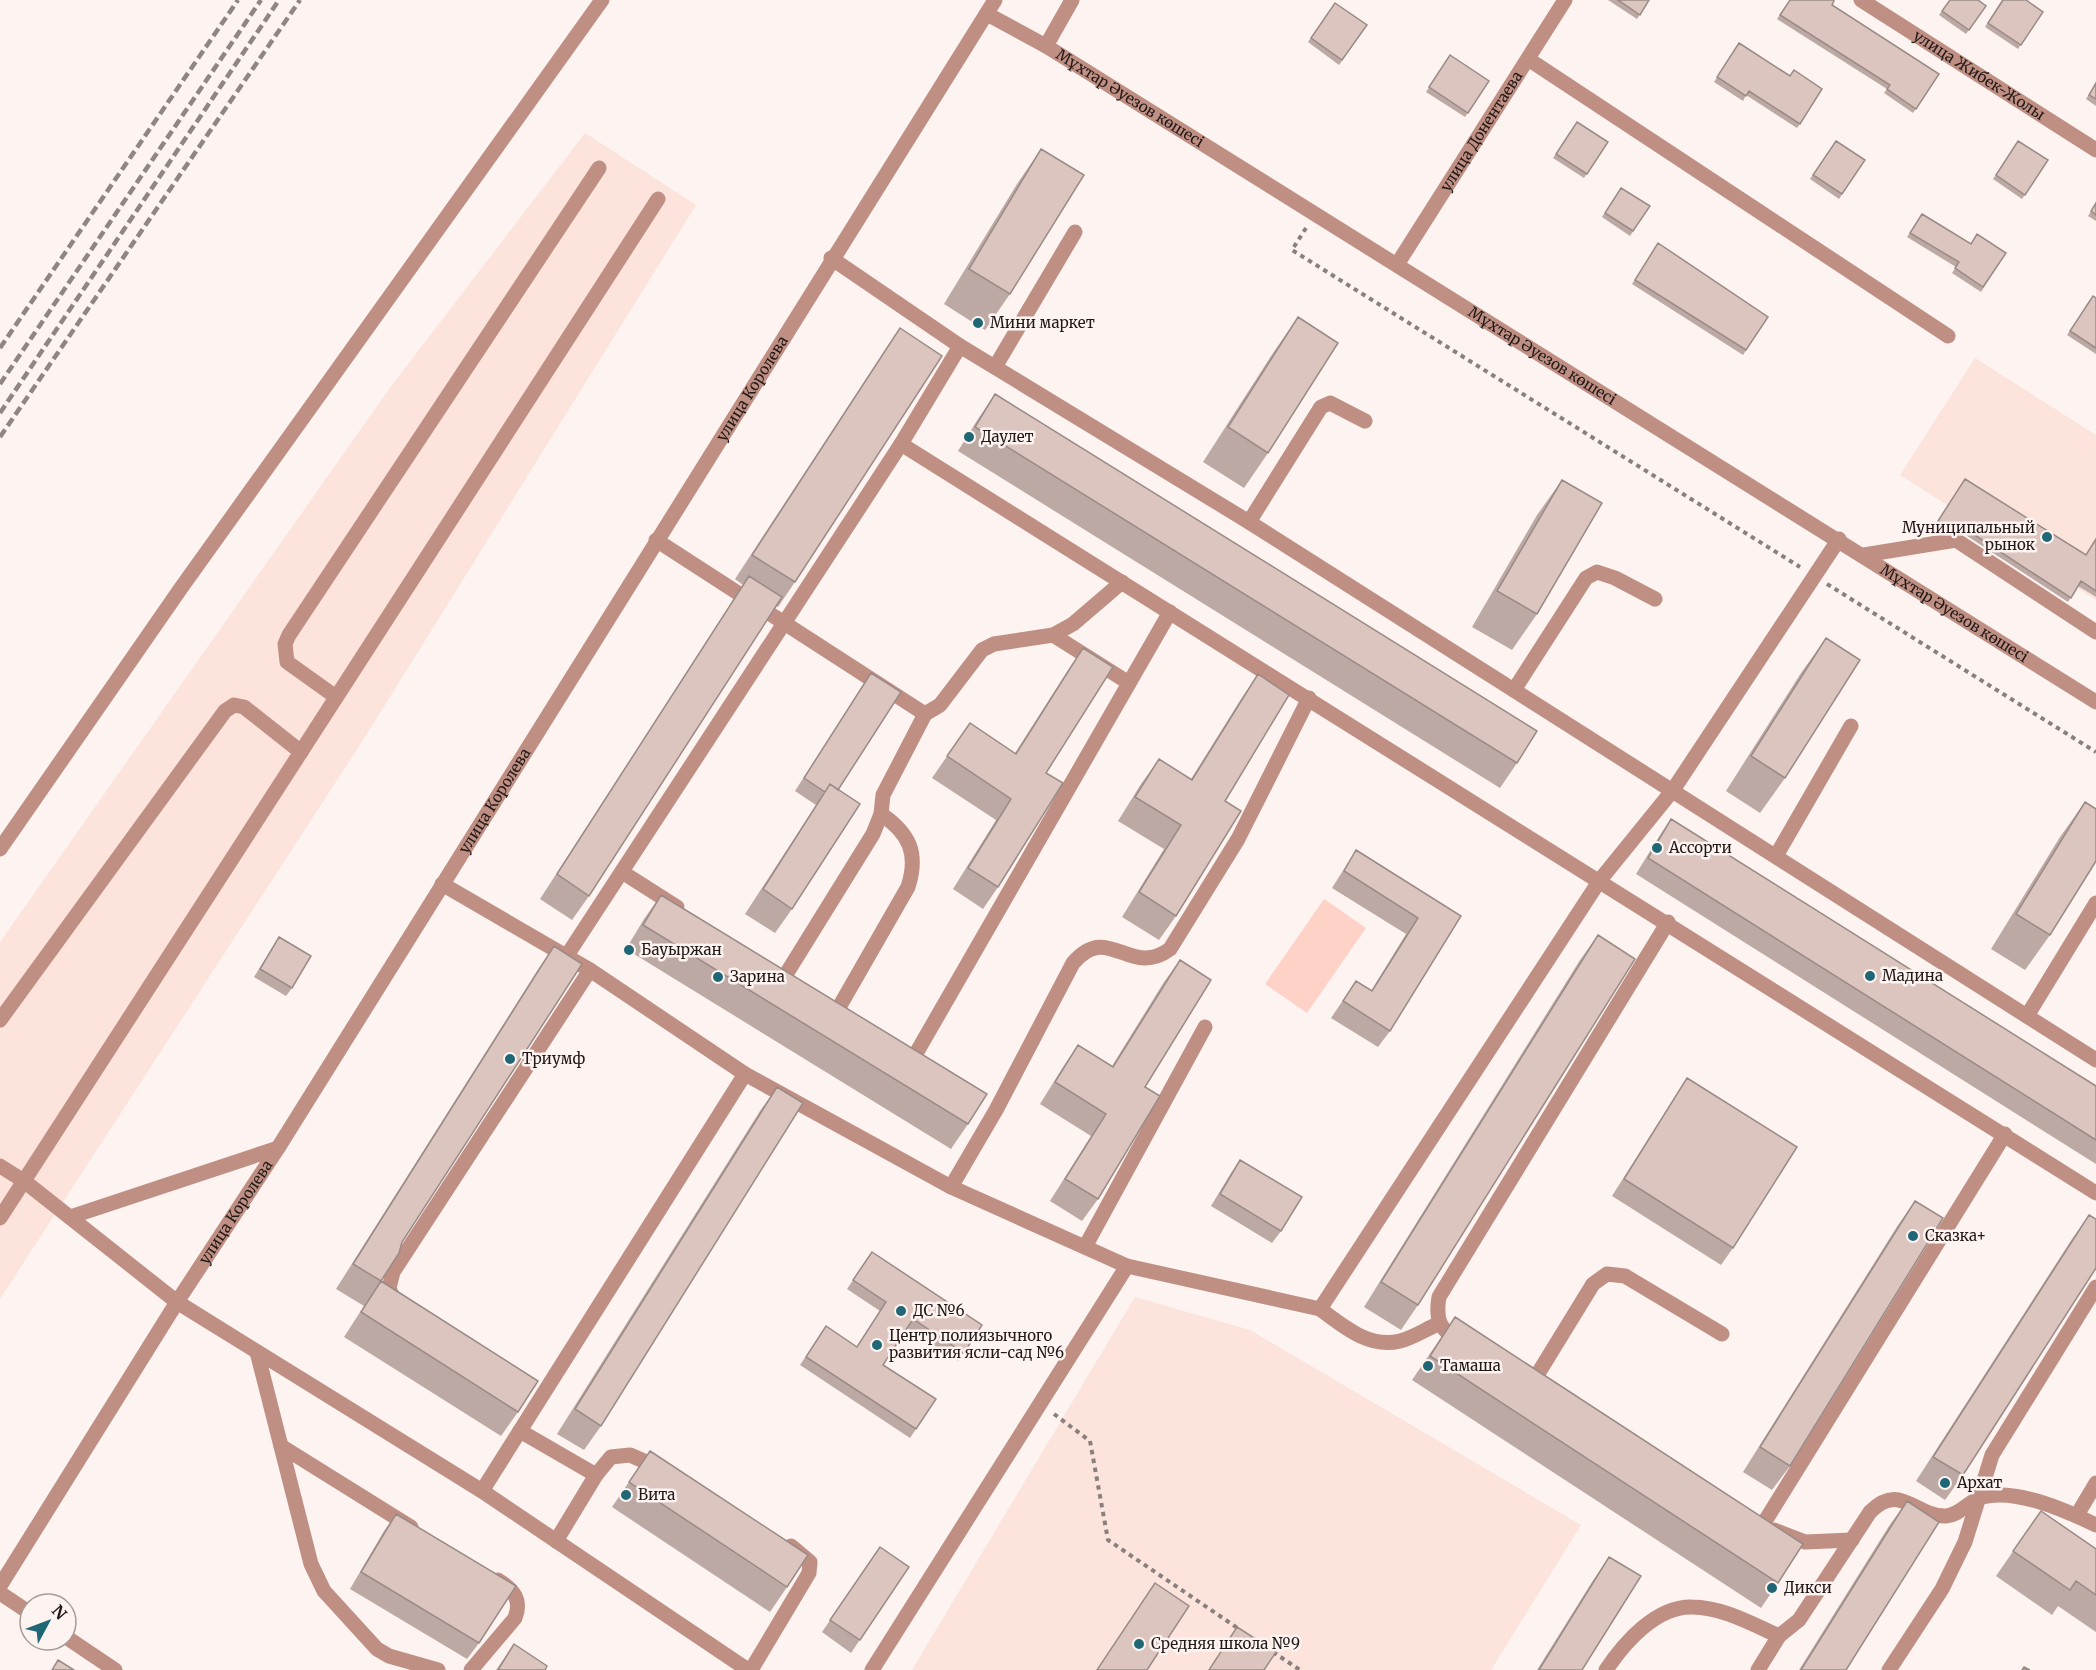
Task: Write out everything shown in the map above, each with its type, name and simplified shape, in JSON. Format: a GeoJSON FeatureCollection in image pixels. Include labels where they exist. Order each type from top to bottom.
{"type":"FeatureCollection","features":[{"type":"Feature","properties":{"kind":"street"},"geometry":{"type":"LineString","coordinates":[[0,849],[181,588],[602,0]]}},
{"type":"Feature","properties":{"kind":"street"},"geometry":{"type":"LineString","coordinates":[[1047,46],[1072,0]]}},
{"type":"Feature","properties":{"kind":"street","name":"улица Донентаева"},"geometry":{"type":"LineString","coordinates":[[1398,263],[1565,0]]}},
{"type":"Feature","properties":{"kind":"street","name":"улица Жибек-Жолы"},"geometry":{"type":"LineString","coordinates":[[1861,0],[2096,150]]}},
{"type":"Feature","properties":{"kind":"street","name":"Мұхтар Әуезов көшесі"},"geometry":{"type":"LineString","coordinates":[[991,7],[1047,46],[1398,263],[2096,702]]}},
{"type":"Feature","properties":{"kind":"street","name":"улица Королева"},"geometry":{"type":"LineString","coordinates":[[0,1586],[177,1302],[278,1148],[831,258],[991,7]]}},
{"type":"Feature","properties":{"kind":"street"},"geometry":{"type":"LineString","coordinates":[[1528,58],[1948,336]]}},
{"type":"Feature","properties":{"kind":"street"},"geometry":{"type":"LineString","coordinates":[[336,697],[287,662],[285,644],[289,635],[600,168]]}},
{"type":"Feature","properties":{"kind":"street"},"geometry":{"type":"LineString","coordinates":[[0,1218],[658,199]]}},
{"type":"Feature","properties":{"kind":"street"},"geometry":{"type":"LineString","coordinates":[[995,367],[1075,232]]}},
{"type":"Feature","properties":{"kind":"street"},"geometry":{"type":"LineString","coordinates":[[831,258],[960,346],[1249,522],[2096,1060]]}},
{"type":"Feature","properties":{"kind":"street"},"geometry":{"type":"LineString","coordinates":[[566,957],[901,444],[960,346]]}},
{"type":"Feature","properties":{"kind":"street"},"geometry":{"type":"LineString","coordinates":[[1249,522],[1321,407],[1330,403],[1365,421]]}},
{"type":"Feature","properties":{"kind":"street"},"geometry":{"type":"LineString","coordinates":[[901,444],[1668,922],[2096,1193]]}},
{"type":"Feature","properties":{"kind":"street"},"geometry":{"type":"LineString","coordinates":[[1320,1309],[1600,880],[1673,790],[1839,539]]}},
{"type":"Feature","properties":{"kind":"street"},"geometry":{"type":"LineString","coordinates":[[656,540],[925,714]]}},
{"type":"Feature","properties":{"kind":"street"},"geometry":{"type":"LineString","coordinates":[[1864,555],[1956,540],[2096,632]]}},
{"type":"Feature","properties":{"kind":"street"},"geometry":{"type":"LineString","coordinates":[[1514,690],[1586,578],[1597,572],[1615,578],[1655,599]]}},
{"type":"Feature","properties":{"kind":"street"},"geometry":{"type":"LineString","coordinates":[[785,976],[873,834],[881,814],[883,795],[925,714],[940,705],[982,650],[994,644],[1053,635],[1073,624],[1122,582]]}},
{"type":"Feature","properties":{"kind":"street"},"geometry":{"type":"LineString","coordinates":[[914,1057],[1170,612]]}},
{"type":"Feature","properties":{"kind":"street"},"geometry":{"type":"LineString","coordinates":[[1053,635],[1129,683]]}},
{"type":"Feature","properties":{"kind":"street"},"geometry":{"type":"LineString","coordinates":[[951,1187],[991,1107],[1073,963],[1080,955],[1088,949],[1102,946],[1141,959],[1152,959],[1170,949],[1238,839],[1309,698]]}},
{"type":"Feature","properties":{"kind":"street"},"geometry":{"type":"LineString","coordinates":[[0,1020],[225,711],[234,705],[244,707],[301,752]]}},
{"type":"Feature","properties":{"kind":"street"},"geometry":{"type":"LineString","coordinates":[[1776,856],[1851,726]]}},
{"type":"Feature","properties":{"kind":"street"},"geometry":{"type":"LineString","coordinates":[[820,998],[843,1012],[908,887],[914,861],[905,836],[899,826],[881,814]]}},
{"type":"Feature","properties":{"kind":"street"},"geometry":{"type":"LineString","coordinates":[[622,872],[689,915]]}},
{"type":"Feature","properties":{"kind":"street"},"geometry":{"type":"LineString","coordinates":[[442,884],[590,970],[745,1074],[951,1187],[1127,1266],[1320,1309],[1350,1332],[1378,1343],[1400,1342],[1438,1324]]}},
{"type":"Feature","properties":{"kind":"street"},"geometry":{"type":"LineString","coordinates":[[2027,1016],[2096,903]]}},
{"type":"Feature","properties":{"kind":"street"},"geometry":{"type":"LineString","coordinates":[[1474,1351],[1445,1333],[1438,1324],[1439,1296],[1668,922]]}},
{"type":"Feature","properties":{"kind":"street"},"geometry":{"type":"LineString","coordinates":[[407,1312],[397,1306],[390,1294],[393,1272],[590,970]]}},
{"type":"Feature","properties":{"kind":"street"},"geometry":{"type":"LineString","coordinates":[[1085,1247],[1205,1027]]}},
{"type":"Feature","properties":{"kind":"street"},"geometry":{"type":"LineString","coordinates":[[482,1491],[520,1431],[538,1392],[745,1074]]}},
{"type":"Feature","properties":{"kind":"street"},"geometry":{"type":"LineString","coordinates":[[1852,1540],[1805,1542],[1757,1522],[2005,1134]]}},
{"type":"Feature","properties":{"kind":"street"},"geometry":{"type":"LineString","coordinates":[[70,1217],[278,1148]]}},
{"type":"Feature","properties":{"kind":"street"},"geometry":{"type":"LineString","coordinates":[[0,1166],[24,1181],[177,1302],[482,1491],[750,1670],[809,1573],[810,1562],[801,1552],[782,1540]]}},
{"type":"Feature","properties":{"kind":"street"},"geometry":{"type":"LineString","coordinates":[[872,1670],[1127,1266]]}},
{"type":"Feature","properties":{"kind":"street"},"geometry":{"type":"LineString","coordinates":[[1531,1385],[1593,1284],[1607,1274],[1625,1276],[1722,1334]]}},
{"type":"Feature","properties":{"kind":"street"},"geometry":{"type":"LineString","coordinates":[[1889,1670],[1942,1589],[1965,1542],[1992,1455],[2096,1287]]}},
{"type":"Feature","properties":{"kind":"street"},"geometry":{"type":"LineString","coordinates":[[257,1352],[311,1564],[324,1591],[377,1649],[389,1656],[438,1670]]}},
{"type":"Feature","properties":{"kind":"street"},"geometry":{"type":"LineString","coordinates":[[520,1431],[596,1475]]}},
{"type":"Feature","properties":{"kind":"street"},"geometry":{"type":"LineString","coordinates":[[281,1446],[423,1534]]}},
{"type":"Feature","properties":{"kind":"street"},"geometry":{"type":"LineString","coordinates":[[556,1541],[596,1475],[611,1457],[630,1455],[674,1476]]}},
{"type":"Feature","properties":{"kind":"street"},"geometry":{"type":"LineString","coordinates":[[2077,1515],[2096,1483]]}},
{"type":"Feature","properties":{"kind":"street"},"geometry":{"type":"LineString","coordinates":[[1758,1670],[1779,1636],[1799,1620],[1870,1512],[1887,1500],[1898,1499],[1946,1516],[1960,1511],[1979,1498],[1998,1493],[2012,1494],[2077,1515],[2096,1525]]}},
{"type":"Feature","properties":{"kind":"street"},"geometry":{"type":"LineString","coordinates":[[471,1670],[515,1618],[519,1608],[518,1599],[513,1591],[484,1572]]}},
{"type":"Feature","properties":{"kind":"street"},"geometry":{"type":"LineString","coordinates":[[0,1593],[18,1605]]}},
{"type":"Feature","properties":{"kind":"street"},"geometry":{"type":"LineString","coordinates":[[1606,1670],[1623,1644],[1657,1617],[1691,1606],[1735,1616],[1779,1636]]}},
{"type":"Feature","properties":{"kind":"street"},"geometry":{"type":"LineString","coordinates":[[78,1645],[115,1670]]}},
{"type":"Feature","properties":{"kind":"path"},"geometry":{"type":"LineString","coordinates":[[1315,213],[1292,250],[2096,752]]}},
{"type":"Feature","properties":{"kind":"path"},"geometry":{"type":"LineString","coordinates":[[1040,1404],[1090,1441],[1108,1540],[1242,1631]]}},
{"type":"Feature","properties":{"kind":"path"},"geometry":{"type":"LineString","coordinates":[[1271,1650],[1300,1670]]}},
{"type":"Feature","properties":{"kind":"shaded area"},"geometry":{"type":"Polygon","coordinates":[[[585,133],[696,205],[365,737],[0,1299],[0,942],[389,389],[585,133]]]}},
{"type":"Feature","properties":{"kind":"shaded area","name":"Муниципальный рынок"},"geometry":{"type":"Polygon","coordinates":[[[1975,358],[2096,435],[2096,600],[1900,475],[1975,358]]]}},
{"type":"Feature","properties":{"kind":"shaded area"},"geometry":{"type":"Polygon","coordinates":[[[1324,899],[1366,928],[1307,1013],[1265,984],[1324,899]]]}},
{"type":"Feature","properties":{"kind":"shaded area"},"geometry":{"type":"Polygon","coordinates":[[[1135,1297],[1250,1330],[1581,1525],[1491,1670],[912,1670],[1135,1297]]]}},
{"type":"Feature","properties":{"kind":"building"},"geometry":{"type":"Polygon","coordinates":[[[1618,0],[1649,0],[1640,15],[1618,0]]]}},
{"type":"Feature","properties":{"kind":"building"},"geometry":{"type":"Polygon","coordinates":[[[1790,0],[1833,0],[1832,5],[1939,74],[1916,109],[1887,89],[1890,85],[1780,15],[1790,0]]]}},
{"type":"Feature","properties":{"kind":"building"},"geometry":{"type":"Polygon","coordinates":[[[1950,0],[1978,0],[1986,6],[1969,30],[1942,11],[1950,0]]]}},
{"type":"Feature","properties":{"kind":"building"},"geometry":{"type":"Polygon","coordinates":[[[2003,0],[2026,0],[2043,12],[2021,45],[1988,23],[2003,0]]]}},
{"type":"Feature","properties":{"kind":"building"},"geometry":{"type":"Polygon","coordinates":[[[1335,3],[1367,25],[1342,60],[1311,38],[1335,3]]]}},
{"type":"Feature","properties":{"kind":"building"},"geometry":{"type":"Polygon","coordinates":[[[1739,43],[1790,76],[1794,70],[1822,89],[1800,124],[1749,91],[1746,96],[1717,77],[1739,43]]]}},
{"type":"Feature","properties":{"kind":"building"},"geometry":{"type":"Polygon","coordinates":[[[1450,55],[1489,81],[1468,113],[1429,87],[1450,55]]]}},
{"type":"Feature","properties":{"kind":"building"},"geometry":{"type":"Polygon","coordinates":[[[2096,83],[2096,99],[2089,95],[2096,83]]]}},
{"type":"Feature","properties":{"kind":"building"},"geometry":{"type":"Polygon","coordinates":[[[1577,122],[1608,142],[1587,174],[1556,154],[1577,122]]]}},
{"type":"Feature","properties":{"kind":"building"},"geometry":{"type":"Polygon","coordinates":[[[1836,141],[1865,160],[1842,194],[1813,175],[1836,141]]]}},
{"type":"Feature","properties":{"kind":"building"},"geometry":{"type":"Polygon","coordinates":[[[2018,141],[2048,160],[2025,195],[1996,175],[2018,141]]]}},
{"type":"Feature","properties":{"kind":"building"},"geometry":{"type":"Polygon","coordinates":[[[1041,149],[1084,175],[1010,294],[969,269],[1041,149]]]}},
{"type":"Feature","properties":{"kind":"building"},"geometry":{"type":"Polygon","coordinates":[[[1621,188],[1650,206],[1633,231],[1605,213],[1621,188]]]}},
{"type":"Feature","properties":{"kind":"building"},"geometry":{"type":"Polygon","coordinates":[[[2096,203],[2096,215],[2091,211],[2096,203]]]}},
{"type":"Feature","properties":{"kind":"building"},"geometry":{"type":"Polygon","coordinates":[[[1922,214],[1971,244],[1977,234],[2006,253],[1983,287],[1955,268],[1959,262],[1910,233],[1922,214]]]}},
{"type":"Feature","properties":{"kind":"building"},"geometry":{"type":"Polygon","coordinates":[[[1658,243],[1768,317],[1746,350],[1635,280],[1658,243]]]}},
{"type":"Feature","properties":{"kind":"building"},"geometry":{"type":"Polygon","coordinates":[[[2093,296],[2096,298],[2096,348],[2070,331],[2093,296]]]}},
{"type":"Feature","properties":{"kind":"building"},"geometry":{"type":"Polygon","coordinates":[[[1298,317],[1338,343],[1268,453],[1228,427],[1298,317]]]}},
{"type":"Feature","properties":{"kind":"building"},"geometry":{"type":"Polygon","coordinates":[[[900,328],[942,356],[795,582],[752,555],[900,328]]]}},
{"type":"Feature","properties":{"kind":"building"},"geometry":{"type":"Polygon","coordinates":[[[995,394],[1537,731],[1517,763],[975,427],[995,394]]]}},
{"type":"Feature","properties":{"kind":"building"},"geometry":{"type":"Polygon","coordinates":[[[1965,479],[2086,555],[2096,539],[2096,591],[2081,581],[2071,598],[1964,528],[1949,528],[1938,521],[1965,479]]]}},
{"type":"Feature","properties":{"kind":"building"},"geometry":{"type":"Polygon","coordinates":[[[1562,480],[1602,503],[1537,614],[1497,591],[1562,480]]]}},
{"type":"Feature","properties":{"kind":"building"},"geometry":{"type":"Polygon","coordinates":[[[749,576],[782,597],[589,896],[557,874],[749,576]]]}},
{"type":"Feature","properties":{"kind":"building"},"geometry":{"type":"Polygon","coordinates":[[[1826,638],[1860,660],[1785,778],[1751,756],[1826,638]]]}},
{"type":"Feature","properties":{"kind":"building"},"geometry":{"type":"Polygon","coordinates":[[[1083,648],[1113,667],[1046,773],[1063,783],[998,887],[968,868],[1011,799],[947,756],[970,723],[1016,754],[1083,648]]]}},
{"type":"Feature","properties":{"kind":"building"},"geometry":{"type":"Polygon","coordinates":[[[871,673],[901,692],[838,790],[830,784],[825,792],[804,778],[871,673]]]}},
{"type":"Feature","properties":{"kind":"building"},"geometry":{"type":"Polygon","coordinates":[[[1258,674],[1289,695],[1225,801],[1241,811],[1176,916],[1139,892],[1181,825],[1135,797],[1159,759],[1192,780],[1258,674]]]}},
{"type":"Feature","properties":{"kind":"building"},"geometry":{"type":"Polygon","coordinates":[[[830,784],[860,804],[792,909],[763,889],[830,784]]]}},
{"type":"Feature","properties":{"kind":"building"},"geometry":{"type":"Polygon","coordinates":[[[2085,802],[2096,809],[2096,861],[2050,935],[2016,914],[2085,802]]]}},
{"type":"Feature","properties":{"kind":"building"},"geometry":{"type":"Polygon","coordinates":[[[1671,819],[2096,1086],[2096,1140],[1648,858],[1671,819]]]}},
{"type":"Feature","properties":{"kind":"building"},"geometry":{"type":"Polygon","coordinates":[[[1356,850],[1461,916],[1390,1031],[1343,1001],[1356,981],[1372,991],[1418,918],[1344,871],[1356,850]]]}},
{"type":"Feature","properties":{"kind":"building"},"geometry":{"type":"Polygon","coordinates":[[[661,895],[987,1094],[968,1124],[643,925],[661,895]]]}},
{"type":"Feature","properties":{"kind":"building"},"geometry":{"type":"Polygon","coordinates":[[[1598,935],[1635,959],[1418,1305],[1381,1282],[1598,935]]]}},
{"type":"Feature","properties":{"kind":"building"},"geometry":{"type":"Polygon","coordinates":[[[279,937],[311,956],[292,988],[260,969],[279,937]]]}},
{"type":"Feature","properties":{"kind":"building"},"geometry":{"type":"Polygon","coordinates":[[[554,946],[582,964],[402,1242],[399,1253],[381,1281],[353,1264],[554,946]]]}},
{"type":"Feature","properties":{"kind":"building"},"geometry":{"type":"Polygon","coordinates":[[[1180,960],[1211,980],[1145,1087],[1160,1096],[1098,1199],[1065,1179],[1106,1114],[1055,1082],[1078,1045],[1113,1067],[1180,960]]]}},
{"type":"Feature","properties":{"kind":"building"},"geometry":{"type":"Polygon","coordinates":[[[1687,1078],[1797,1147],[1733,1248],[1624,1179],[1687,1078]]]}},
{"type":"Feature","properties":{"kind":"building"},"geometry":{"type":"Polygon","coordinates":[[[777,1087],[803,1103],[601,1426],[575,1409],[777,1087]]]}},
{"type":"Feature","properties":{"kind":"building"},"geometry":{"type":"Polygon","coordinates":[[[1240,1160],[1302,1197],[1281,1231],[1220,1194],[1240,1160]]]}},
{"type":"Feature","properties":{"kind":"building"},"geometry":{"type":"Polygon","coordinates":[[[1915,1201],[1943,1218],[1790,1466],[1760,1447],[1915,1201]]]}},
{"type":"Feature","properties":{"kind":"building"},"geometry":{"type":"Polygon","coordinates":[[[2089,1215],[2096,1219],[2096,1268],[1963,1475],[1933,1457],[2089,1215]]]}},
{"type":"Feature","properties":{"kind":"building","name":"Центр полиязычного развития ясли-сад №6"},"geometry":{"type":"Polygon","coordinates":[[[872,1252],[982,1325],[964,1353],[913,1319],[883,1365],[936,1399],[916,1429],[806,1357],[826,1326],[857,1347],[886,1302],[853,1280],[872,1252]]]}},
{"type":"Feature","properties":{"kind":"building"},"geometry":{"type":"Polygon","coordinates":[[[381,1281],[538,1381],[518,1412],[361,1312],[381,1281]]]}},
{"type":"Feature","properties":{"kind":"building"},"geometry":{"type":"Polygon","coordinates":[[[1455,1317],[1803,1544],[1778,1583],[1430,1356],[1455,1317]]]}},
{"type":"Feature","properties":{"kind":"building"},"geometry":{"type":"Polygon","coordinates":[[[650,1451],[808,1555],[787,1587],[629,1482],[650,1451]]]}},
{"type":"Feature","properties":{"kind":"building"},"geometry":{"type":"Polygon","coordinates":[[[1907,1501],[1939,1522],[1846,1670],[1801,1670],[1907,1501]]]}},
{"type":"Feature","properties":{"kind":"building"},"geometry":{"type":"Polygon","coordinates":[[[2041,1511],[2096,1549],[2096,1595],[2076,1581],[2070,1590],[2013,1551],[2041,1511]]]}},
{"type":"Feature","properties":{"kind":"building"},"geometry":{"type":"Polygon","coordinates":[[[396,1514],[516,1586],[479,1643],[361,1572],[396,1514]]]}},
{"type":"Feature","properties":{"kind":"building"},"geometry":{"type":"Polygon","coordinates":[[[880,1547],[909,1567],[860,1640],[830,1620],[880,1547]]]}},
{"type":"Feature","properties":{"kind":"building"},"geometry":{"type":"Polygon","coordinates":[[[1609,1557],[1641,1576],[1582,1670],[1539,1670],[1609,1557]]]}},
{"type":"Feature","properties":{"kind":"building","name":"Средняя школа №9"},"geometry":{"type":"Polygon","coordinates":[[[1155,1583],[1189,1606],[1147,1670],[1097,1670],[1155,1583]]]}},
{"type":"Feature","properties":{"kind":"building"},"geometry":{"type":"Polygon","coordinates":[[[1237,1627],[1276,1652],[1264,1670],[1209,1670],[1237,1627]]]}},
{"type":"Feature","properties":{"kind":"building"},"geometry":{"type":"Polygon","coordinates":[[[514,1644],[547,1666],[545,1670],[498,1670],[514,1644]]]}},
{"type":"Feature","properties":{"kind":"building"},"geometry":{"type":"Polygon","coordinates":[[[58,1660],[74,1670],[52,1670],[58,1660]]]}},
{"type":"Feature","properties":{"kind":"railway"},"geometry":{"type":"LineString","coordinates":[[0,348],[238,0]]}},
{"type":"Feature","properties":{"kind":"railway"},"geometry":{"type":"LineString","coordinates":[[0,384],[261,0]]}},
{"type":"Feature","properties":{"kind":"railway"},"geometry":{"type":"LineString","coordinates":[[0,413],[279,0]]}},
{"type":"Feature","properties":{"kind":"railway"},"geometry":{"type":"LineString","coordinates":[[0,437],[300,0]]}},
{"type":"Feature","properties":{"kind":"place","name":"Мини маркет"},"geometry":{"type":"Point","coordinates":[978,323]}},
{"type":"Feature","properties":{"kind":"place","name":"Даулет"},"geometry":{"type":"Point","coordinates":[969,437]}},
{"type":"Feature","properties":{"kind":"place","name":"Муниципальный рынок"},"geometry":{"type":"Point","coordinates":[2047,537]}},
{"type":"Feature","properties":{"kind":"place","name":"Ассорти"},"geometry":{"type":"Point","coordinates":[1657,848]}},
{"type":"Feature","properties":{"kind":"place","name":"Бауыржан"},"geometry":{"type":"Point","coordinates":[629,950]}},
{"type":"Feature","properties":{"kind":"place","name":"Мадина"},"geometry":{"type":"Point","coordinates":[1870,976]}},
{"type":"Feature","properties":{"kind":"place","name":"Зарина"},"geometry":{"type":"Point","coordinates":[718,977]}},
{"type":"Feature","properties":{"kind":"place","name":"Триумф"},"geometry":{"type":"Point","coordinates":[510,1059]}},
{"type":"Feature","properties":{"kind":"place","name":"Сказка+"},"geometry":{"type":"Point","coordinates":[1913,1236]}},
{"type":"Feature","properties":{"kind":"place","name":"ДС №6"},"geometry":{"type":"Point","coordinates":[901,1311]}},
{"type":"Feature","properties":{"kind":"place","name":"Центр полиязычного развития ясли-сад №6"},"geometry":{"type":"Point","coordinates":[877,1345]}},
{"type":"Feature","properties":{"kind":"place","name":"Тамаша"},"geometry":{"type":"Point","coordinates":[1428,1366]}},
{"type":"Feature","properties":{"kind":"place","name":"Архат"},"geometry":{"type":"Point","coordinates":[1945,1483]}},
{"type":"Feature","properties":{"kind":"place","name":"Вита"},"geometry":{"type":"Point","coordinates":[626,1495]}},
{"type":"Feature","properties":{"kind":"place","name":"Дикси"},"geometry":{"type":"Point","coordinates":[1772,1588]}},
{"type":"Feature","properties":{"kind":"place","name":"Средняя школа №9"},"geometry":{"type":"Point","coordinates":[1139,1644]}}]}
